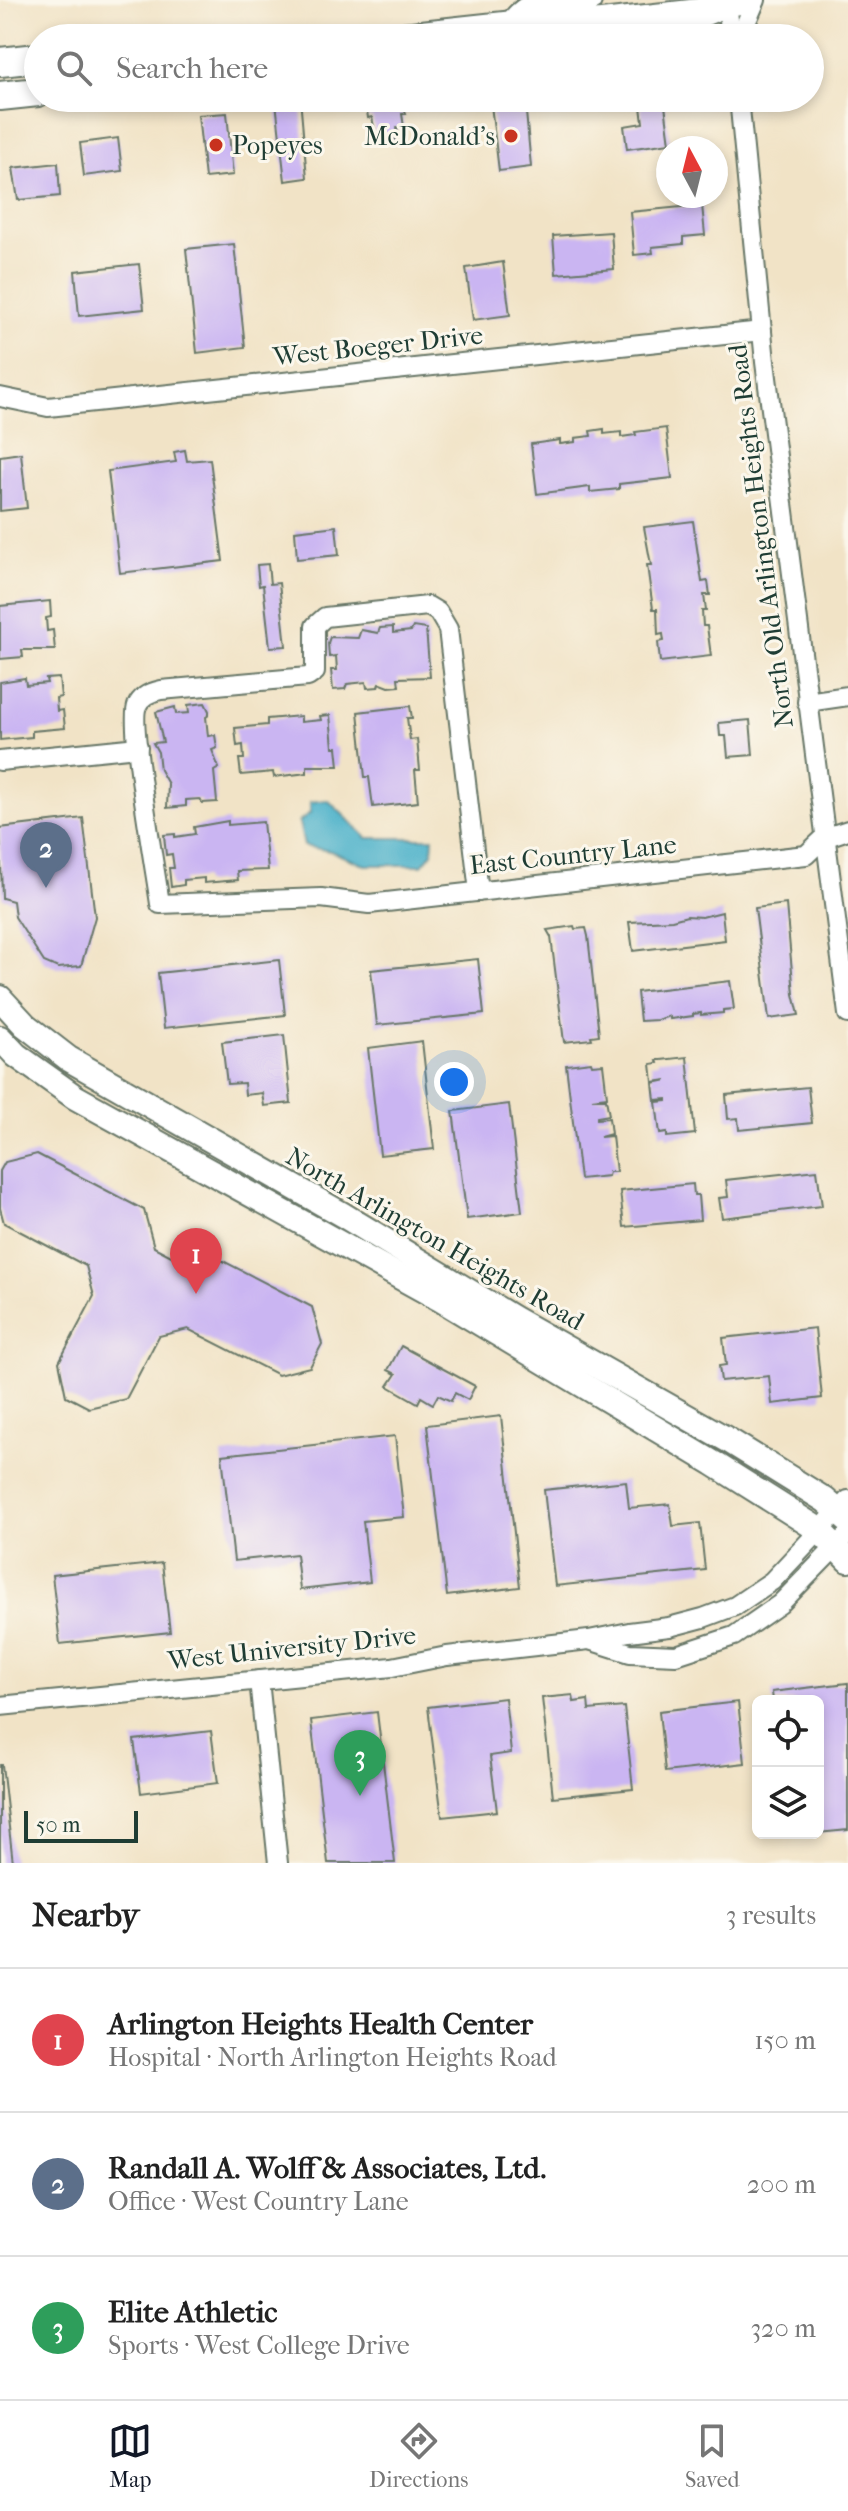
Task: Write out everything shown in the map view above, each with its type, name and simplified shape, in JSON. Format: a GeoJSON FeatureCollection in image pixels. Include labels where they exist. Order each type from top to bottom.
{"type":"FeatureCollection","features":[{"type":"Feature","properties":{"kind":"main road"},"geometry":{"type":"LineString","coordinates":[[515,24],[521,14],[532,8],[587,0]]}},
{"type":"Feature","properties":{"kind":"main road"},"geometry":{"type":"LineString","coordinates":[[602,24],[700,13],[731,1]]}},
{"type":"Feature","properties":{"kind":"main road"},"geometry":{"type":"LineString","coordinates":[[0,62],[24,59]]}},
{"type":"Feature","properties":{"kind":"main road"},"geometry":{"type":"LineString","coordinates":[[0,96],[24,93]]}},
{"type":"Feature","properties":{"kind":"main road","name":"North Arlington Heights Road"},"geometry":{"type":"LineString","coordinates":[[0,998],[25,1025],[69,1059],[331,1208],[516,1320],[728,1440],[844,1510]]}},
{"type":"Feature","properties":{"kind":"main road","name":"North Arlington Heights Road"},"geometry":{"type":"LineString","coordinates":[[0,1038],[16,1055],[75,1097],[481,1323],[838,1542]]}},
{"type":"Feature","properties":{"kind":"street"},"geometry":{"type":"LineString","coordinates":[[746,24],[756,0]]}},
{"type":"Feature","properties":{"kind":"street"},"geometry":{"type":"LineString","coordinates":[[731,1],[731,24]]}},
{"type":"Feature","properties":{"kind":"street","name":"North Old Arlington Heights Road"},"geometry":{"type":"LineString","coordinates":[[740,112],[762,331],[848,1014]]}},
{"type":"Feature","properties":{"kind":"street","name":"West Boeger Drive"},"geometry":{"type":"LineString","coordinates":[[0,397],[48,407],[762,331]]}},
{"type":"Feature","properties":{"kind":"street"},"geometry":{"type":"LineString","coordinates":[[0,761],[138,747],[135,713],[143,698],[153,692],[308,677],[315,672],[315,626],[325,617],[428,606],[438,612],[448,629],[479,892]]}},
{"type":"Feature","properties":{"kind":"street"},"geometry":{"type":"LineString","coordinates":[[807,702],[848,696]]}},
{"type":"Feature","properties":{"kind":"street","name":"East Country Lane"},"geometry":{"type":"LineString","coordinates":[[138,747],[160,904],[321,898],[369,904],[806,855],[824,838],[848,830]]}},
{"type":"Feature","properties":{"kind":"street"},"geometry":{"type":"LineString","coordinates":[[589,1640],[630,1653],[676,1655],[734,1636],[780,1604],[838,1542],[844,1510]]}},
{"type":"Feature","properties":{"kind":"street","name":"West University Drive"},"geometry":{"type":"LineString","coordinates":[[0,1706],[392,1667],[447,1656],[589,1640],[669,1627],[735,1606],[838,1542]]}},
{"type":"Feature","properties":{"kind":"street"},"geometry":{"type":"LineString","coordinates":[[259,1680],[278,1863]]}},
{"type":"Feature","properties":{"kind":"water"},"geometry":{"type":"Polygon","coordinates":[[[328,800],[367,838],[433,838],[432,853],[422,865],[365,865],[330,851],[304,846],[299,822],[310,813],[310,802],[328,800]]]}},
{"type":"Feature","properties":{"kind":"building"},"geometry":{"type":"Polygon","coordinates":[[[277,112],[301,112],[307,178],[285,181],[277,112]]]}},
{"type":"Feature","properties":{"kind":"building"},"geometry":{"type":"Polygon","coordinates":[[[367,112],[406,114],[402,114],[404,127],[397,128],[398,139],[377,142],[372,117],[368,118],[367,112]]]}},
{"type":"Feature","properties":{"kind":"building","name":"McDonald's"},"geometry":{"type":"Polygon","coordinates":[[[492,112],[526,112],[531,167],[499,171],[492,112]]]}},
{"type":"Feature","properties":{"kind":"building"},"geometry":{"type":"Polygon","coordinates":[[[642,112],[666,112],[669,136],[656,136],[656,145],[627,149],[624,126],[643,123],[642,112]]]}},
{"type":"Feature","properties":{"kind":"building","name":"Popeyes"},"geometry":{"type":"Polygon","coordinates":[[[227,113],[233,175],[205,178],[198,115],[227,113]]]}},
{"type":"Feature","properties":{"kind":"building"},"geometry":{"type":"Polygon","coordinates":[[[118,138],[122,171],[84,176],[80,143],[118,138]]]}},
{"type":"Feature","properties":{"kind":"building"},"geometry":{"type":"Polygon","coordinates":[[[58,163],[60,196],[18,200],[13,168],[58,163]]]}},
{"type":"Feature","properties":{"kind":"building"},"geometry":{"type":"Polygon","coordinates":[[[702,208],[705,235],[683,237],[683,244],[652,247],[653,253],[634,255],[630,212],[702,208]]]}},
{"type":"Feature","properties":{"kind":"building"},"geometry":{"type":"Polygon","coordinates":[[[611,232],[614,269],[556,274],[553,236],[611,232]]]}},
{"type":"Feature","properties":{"kind":"building"},"geometry":{"type":"Polygon","coordinates":[[[234,244],[245,347],[197,353],[186,249],[234,244]]]}},
{"type":"Feature","properties":{"kind":"building"},"geometry":{"type":"Polygon","coordinates":[[[503,262],[510,315],[473,320],[466,268],[503,262]]]}},
{"type":"Feature","properties":{"kind":"building"},"geometry":{"type":"Polygon","coordinates":[[[139,264],[144,309],[79,316],[75,271],[139,264]]]}},
{"type":"Feature","properties":{"kind":"building"},"geometry":{"type":"Polygon","coordinates":[[[666,428],[672,478],[619,484],[619,489],[590,492],[590,487],[537,494],[531,444],[560,440],[560,444],[575,442],[575,438],[591,436],[590,431],[604,429],[604,434],[621,432],[621,437],[666,428]]]}},
{"type":"Feature","properties":{"kind":"building"},"geometry":{"type":"Polygon","coordinates":[[[185,450],[187,461],[210,459],[223,561],[120,573],[108,471],[176,462],[174,452],[185,450]]]}},
{"type":"Feature","properties":{"kind":"building"},"geometry":{"type":"Polygon","coordinates":[[[21,453],[27,508],[0,511],[0,456],[21,453]]]}},
{"type":"Feature","properties":{"kind":"building"},"geometry":{"type":"Polygon","coordinates":[[[693,521],[702,582],[708,581],[710,595],[704,595],[706,611],[702,611],[711,656],[660,662],[658,642],[664,641],[663,634],[658,635],[657,609],[653,609],[647,565],[651,565],[644,527],[693,521]]]}},
{"type":"Feature","properties":{"kind":"building"},"geometry":{"type":"Polygon","coordinates":[[[336,526],[339,555],[297,559],[295,531],[336,526]]]}},
{"type":"Feature","properties":{"kind":"building"},"geometry":{"type":"Polygon","coordinates":[[[268,564],[270,584],[279,583],[286,646],[270,647],[263,585],[259,586],[257,565],[268,564]]]}},
{"type":"Feature","properties":{"kind":"building"},"geometry":{"type":"Polygon","coordinates":[[[50,601],[51,617],[46,618],[47,631],[53,630],[55,650],[22,650],[23,657],[0,659],[0,606],[50,601]]]}},
{"type":"Feature","properties":{"kind":"building"},"geometry":{"type":"Polygon","coordinates":[[[393,627],[393,633],[411,631],[413,627],[426,629],[430,677],[398,678],[399,686],[389,687],[379,683],[378,687],[367,688],[366,682],[347,684],[345,689],[333,690],[331,670],[337,670],[336,656],[329,657],[330,637],[358,638],[361,630],[378,633],[380,628],[393,627]]]}},
{"type":"Feature","properties":{"kind":"building"},"geometry":{"type":"Polygon","coordinates":[[[25,678],[26,685],[47,683],[46,679],[59,678],[61,697],[56,698],[57,711],[63,710],[65,728],[32,731],[32,737],[0,740],[0,682],[25,678]]]}},
{"type":"Feature","properties":{"kind":"building"},"geometry":{"type":"Polygon","coordinates":[[[205,703],[209,711],[206,717],[208,736],[215,735],[217,748],[212,750],[219,768],[214,771],[217,802],[186,800],[186,806],[167,808],[168,784],[160,770],[158,752],[153,743],[163,742],[156,712],[175,707],[176,714],[189,713],[188,705],[205,703]]]}},
{"type":"Feature","properties":{"kind":"building"},"geometry":{"type":"Polygon","coordinates":[[[410,706],[412,718],[407,718],[410,740],[417,739],[420,770],[415,770],[418,802],[373,807],[369,777],[365,777],[358,712],[410,706]]]}},
{"type":"Feature","properties":{"kind":"building"},"geometry":{"type":"Polygon","coordinates":[[[330,715],[333,747],[337,747],[339,766],[307,766],[307,773],[274,777],[273,772],[241,775],[239,759],[244,759],[243,745],[237,746],[235,728],[267,725],[267,719],[301,716],[301,722],[321,720],[320,716],[330,715]]]}},
{"type":"Feature","properties":{"kind":"building"},"geometry":{"type":"Polygon","coordinates":[[[750,720],[753,755],[728,757],[726,736],[720,736],[719,723],[750,720]]]}},
{"type":"Feature","properties":{"kind":"building"},"geometry":{"type":"Polygon","coordinates":[[[83,818],[95,917],[81,966],[58,968],[44,962],[15,917],[13,901],[2,898],[0,828],[83,818]]]}},
{"type":"Feature","properties":{"kind":"building"},"geometry":{"type":"Polygon","coordinates":[[[228,821],[228,825],[263,822],[268,870],[237,871],[238,880],[204,883],[204,878],[184,880],[184,885],[171,887],[169,868],[174,868],[172,854],[166,855],[164,835],[195,834],[194,827],[228,821]]]}},
{"type":"Feature","properties":{"kind":"building"},"geometry":{"type":"Polygon","coordinates":[[[786,904],[794,994],[799,1015],[769,1019],[755,908],[786,904]]]}},
{"type":"Feature","properties":{"kind":"building"},"geometry":{"type":"Polygon","coordinates":[[[722,912],[725,940],[633,951],[629,922],[702,917],[722,912]]]}},
{"type":"Feature","properties":{"kind":"building"},"geometry":{"type":"Polygon","coordinates":[[[574,926],[575,929],[586,928],[588,936],[599,1035],[591,1036],[592,1039],[564,1042],[551,937],[547,930],[574,926]]]}},
{"type":"Feature","properties":{"kind":"building"},"geometry":{"type":"Polygon","coordinates":[[[478,959],[484,1014],[377,1025],[371,970],[478,959]]]}},
{"type":"Feature","properties":{"kind":"building"},"geometry":{"type":"Polygon","coordinates":[[[279,960],[285,1015],[164,1028],[158,973],[279,960]]]}},
{"type":"Feature","properties":{"kind":"building"},"geometry":{"type":"Polygon","coordinates":[[[730,981],[734,1009],[723,1010],[723,1013],[640,1021],[637,992],[730,981]]]}},
{"type":"Feature","properties":{"kind":"building"},"geometry":{"type":"Polygon","coordinates":[[[284,1035],[291,1103],[264,1106],[262,1093],[245,1095],[244,1083],[227,1084],[222,1042],[284,1035]]]}},
{"type":"Feature","properties":{"kind":"building"},"geometry":{"type":"Polygon","coordinates":[[[422,1041],[434,1149],[380,1155],[368,1048],[422,1041]]]}},
{"type":"Feature","properties":{"kind":"building"},"geometry":{"type":"Polygon","coordinates":[[[687,1057],[695,1134],[667,1137],[667,1133],[660,1134],[656,1102],[667,1099],[655,1100],[653,1083],[667,1080],[653,1082],[651,1064],[658,1063],[657,1060],[687,1057]]]}},
{"type":"Feature","properties":{"kind":"building"},"geometry":{"type":"Polygon","coordinates":[[[591,1062],[592,1065],[603,1064],[607,1097],[592,1099],[606,1099],[609,1115],[597,1119],[609,1118],[611,1134],[600,1137],[612,1136],[616,1172],[580,1179],[566,1065],[591,1062]]]}},
{"type":"Feature","properties":{"kind":"building"},"geometry":{"type":"Polygon","coordinates":[[[808,1087],[812,1123],[739,1130],[738,1118],[728,1119],[726,1095],[808,1087]]]}},
{"type":"Feature","properties":{"kind":"building"},"geometry":{"type":"Polygon","coordinates":[[[509,1104],[522,1212],[467,1219],[453,1111],[509,1104]]]}},
{"type":"Feature","properties":{"kind":"building"},"geometry":{"type":"Polygon","coordinates":[[[37,1154],[144,1210],[154,1247],[175,1258],[204,1251],[312,1307],[322,1344],[310,1367],[278,1375],[188,1329],[159,1336],[126,1399],[89,1408],[66,1396],[59,1362],[94,1296],[86,1266],[4,1223],[0,1208],[0,1171],[5,1162],[37,1154]]]}},
{"type":"Feature","properties":{"kind":"building"},"geometry":{"type":"Polygon","coordinates":[[[817,1170],[822,1206],[722,1218],[719,1198],[728,1197],[726,1180],[817,1170]]]}},
{"type":"Feature","properties":{"kind":"building"},"geometry":{"type":"Polygon","coordinates":[[[693,1184],[694,1195],[698,1195],[700,1220],[624,1227],[620,1191],[693,1184]]]}},
{"type":"Feature","properties":{"kind":"building"},"geometry":{"type":"Polygon","coordinates":[[[815,1328],[822,1398],[772,1404],[769,1376],[721,1381],[719,1366],[726,1365],[723,1338],[815,1328]]]}},
{"type":"Feature","properties":{"kind":"building"},"geometry":{"type":"Polygon","coordinates":[[[401,1346],[475,1386],[468,1400],[455,1393],[451,1401],[438,1395],[433,1404],[421,1397],[418,1403],[388,1386],[396,1374],[388,1370],[401,1346]]]}},
{"type":"Feature","properties":{"kind":"building"},"geometry":{"type":"Polygon","coordinates":[[[501,1416],[520,1587],[447,1596],[427,1425],[501,1416]]]}},
{"type":"Feature","properties":{"kind":"building"},"geometry":{"type":"Polygon","coordinates":[[[395,1436],[404,1517],[363,1521],[370,1582],[300,1590],[296,1554],[234,1561],[222,1455],[395,1436]]]}},
{"type":"Feature","properties":{"kind":"building"},"geometry":{"type":"Polygon","coordinates":[[[626,1481],[629,1508],[670,1504],[673,1526],[700,1523],[705,1570],[555,1586],[544,1490],[626,1481]]]}},
{"type":"Feature","properties":{"kind":"building"},"geometry":{"type":"Polygon","coordinates":[[[162,1563],[170,1632],[60,1644],[52,1575],[162,1563]]]}},
{"type":"Feature","properties":{"kind":"building"},"geometry":{"type":"Polygon","coordinates":[[[848,1683],[848,1830],[824,1832],[824,1695],[772,1695],[772,1692],[848,1683]]]}},
{"type":"Feature","properties":{"kind":"building"},"geometry":{"type":"Polygon","coordinates":[[[573,1695],[574,1702],[588,1700],[589,1710],[624,1707],[633,1789],[553,1797],[542,1698],[573,1695]]]}},
{"type":"Feature","properties":{"kind":"building"},"geometry":{"type":"Polygon","coordinates":[[[505,1698],[511,1753],[490,1756],[497,1811],[442,1817],[428,1707],[505,1698]]]}},
{"type":"Feature","properties":{"kind":"building"},"geometry":{"type":"Polygon","coordinates":[[[738,1702],[745,1763],[665,1772],[659,1711],[738,1702]]]}},
{"type":"Feature","properties":{"kind":"building"},"geometry":{"type":"Polygon","coordinates":[[[377,1712],[395,1863],[328,1863],[311,1720],[377,1712]]]}},
{"type":"Feature","properties":{"kind":"building"},"geometry":{"type":"Polygon","coordinates":[[[211,1731],[218,1783],[141,1793],[134,1740],[211,1731]]]}},
{"type":"Feature","properties":{"kind":"building"},"geometry":{"type":"Polygon","coordinates":[[[2,1765],[13,1863],[0,1863],[2,1765]]]}},
{"type":"Feature","properties":{"kind":"place","name":"McDonald's"},"geometry":{"type":"Point","coordinates":[511,136]}},
{"type":"Feature","properties":{"kind":"place","name":"Popeyes"},"geometry":{"type":"Point","coordinates":[216,145]}},
{"type":"Feature","properties":{"kind":"place","name":"Randall A. Wolff & Associates, Ltd."},"geometry":{"type":"Point","coordinates":[46,888]}},
{"type":"Feature","properties":{"kind":"place","name":"Arlington Heights Health Center"},"geometry":{"type":"Point","coordinates":[196,1294]}},
{"type":"Feature","properties":{"kind":"place","name":"Elite Athletic"},"geometry":{"type":"Point","coordinates":[360,1796]}}]}
